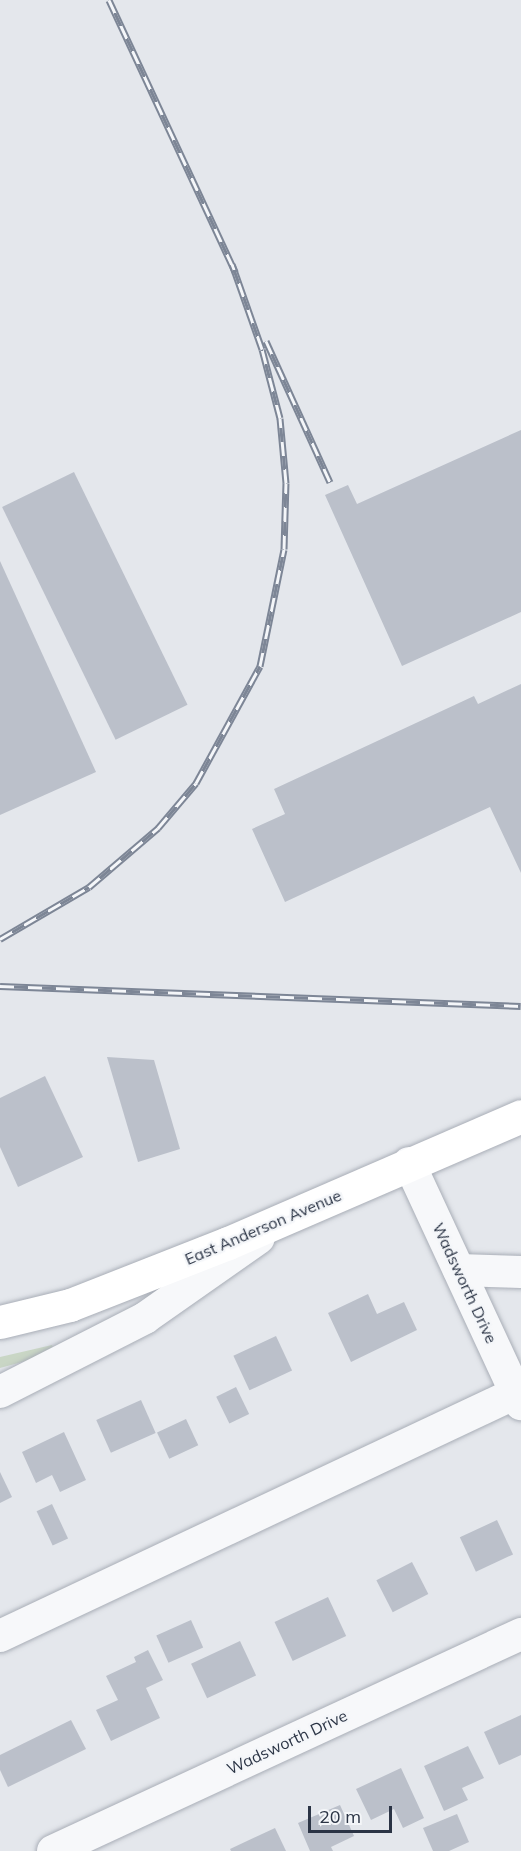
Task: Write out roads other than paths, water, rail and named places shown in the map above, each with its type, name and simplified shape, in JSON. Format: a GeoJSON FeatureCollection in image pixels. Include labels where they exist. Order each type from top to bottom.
{"type":"FeatureCollection","features":[{"type":"Feature","properties":{"kind":"main road","name":"East Anderson Avenue"},"geometry":{"type":"LineString","coordinates":[[0,1322],[70,1305],[287,1218],[521,1116]]}},
{"type":"Feature","properties":{"kind":"street","name":"Wadsworth Drive"},"geometry":{"type":"LineString","coordinates":[[409,1163],[519,1398]]}},
{"type":"Feature","properties":{"kind":"street"},"geometry":{"type":"LineString","coordinates":[[0,1392],[145,1318],[287,1218]]}},
{"type":"Feature","properties":{"kind":"street"},"geometry":{"type":"LineString","coordinates":[[459,1270],[521,1272]]}},
{"type":"Feature","properties":{"kind":"street"},"geometry":{"type":"LineString","coordinates":[[0,1636],[519,1398]]}},
{"type":"Feature","properties":{"kind":"street","name":"Wadsworth Drive"},"geometry":{"type":"LineString","coordinates":[[53,1851],[521,1634]]}},
{"type":"Feature","properties":{"kind":"railway"},"geometry":{"type":"LineString","coordinates":[[109,0],[235,272]]}},
{"type":"Feature","properties":{"kind":"railway"},"geometry":{"type":"LineString","coordinates":[[0,939],[89,887],[158,828],[196,783],[260,666],[284,549],[286,483],[280,418],[262,349],[232,264]]}},
{"type":"Feature","properties":{"kind":"railway"},"geometry":{"type":"LineString","coordinates":[[266,341],[330,482]]}},
{"type":"Feature","properties":{"kind":"railway"},"geometry":{"type":"LineString","coordinates":[[0,986],[521,1006]]}}]}
